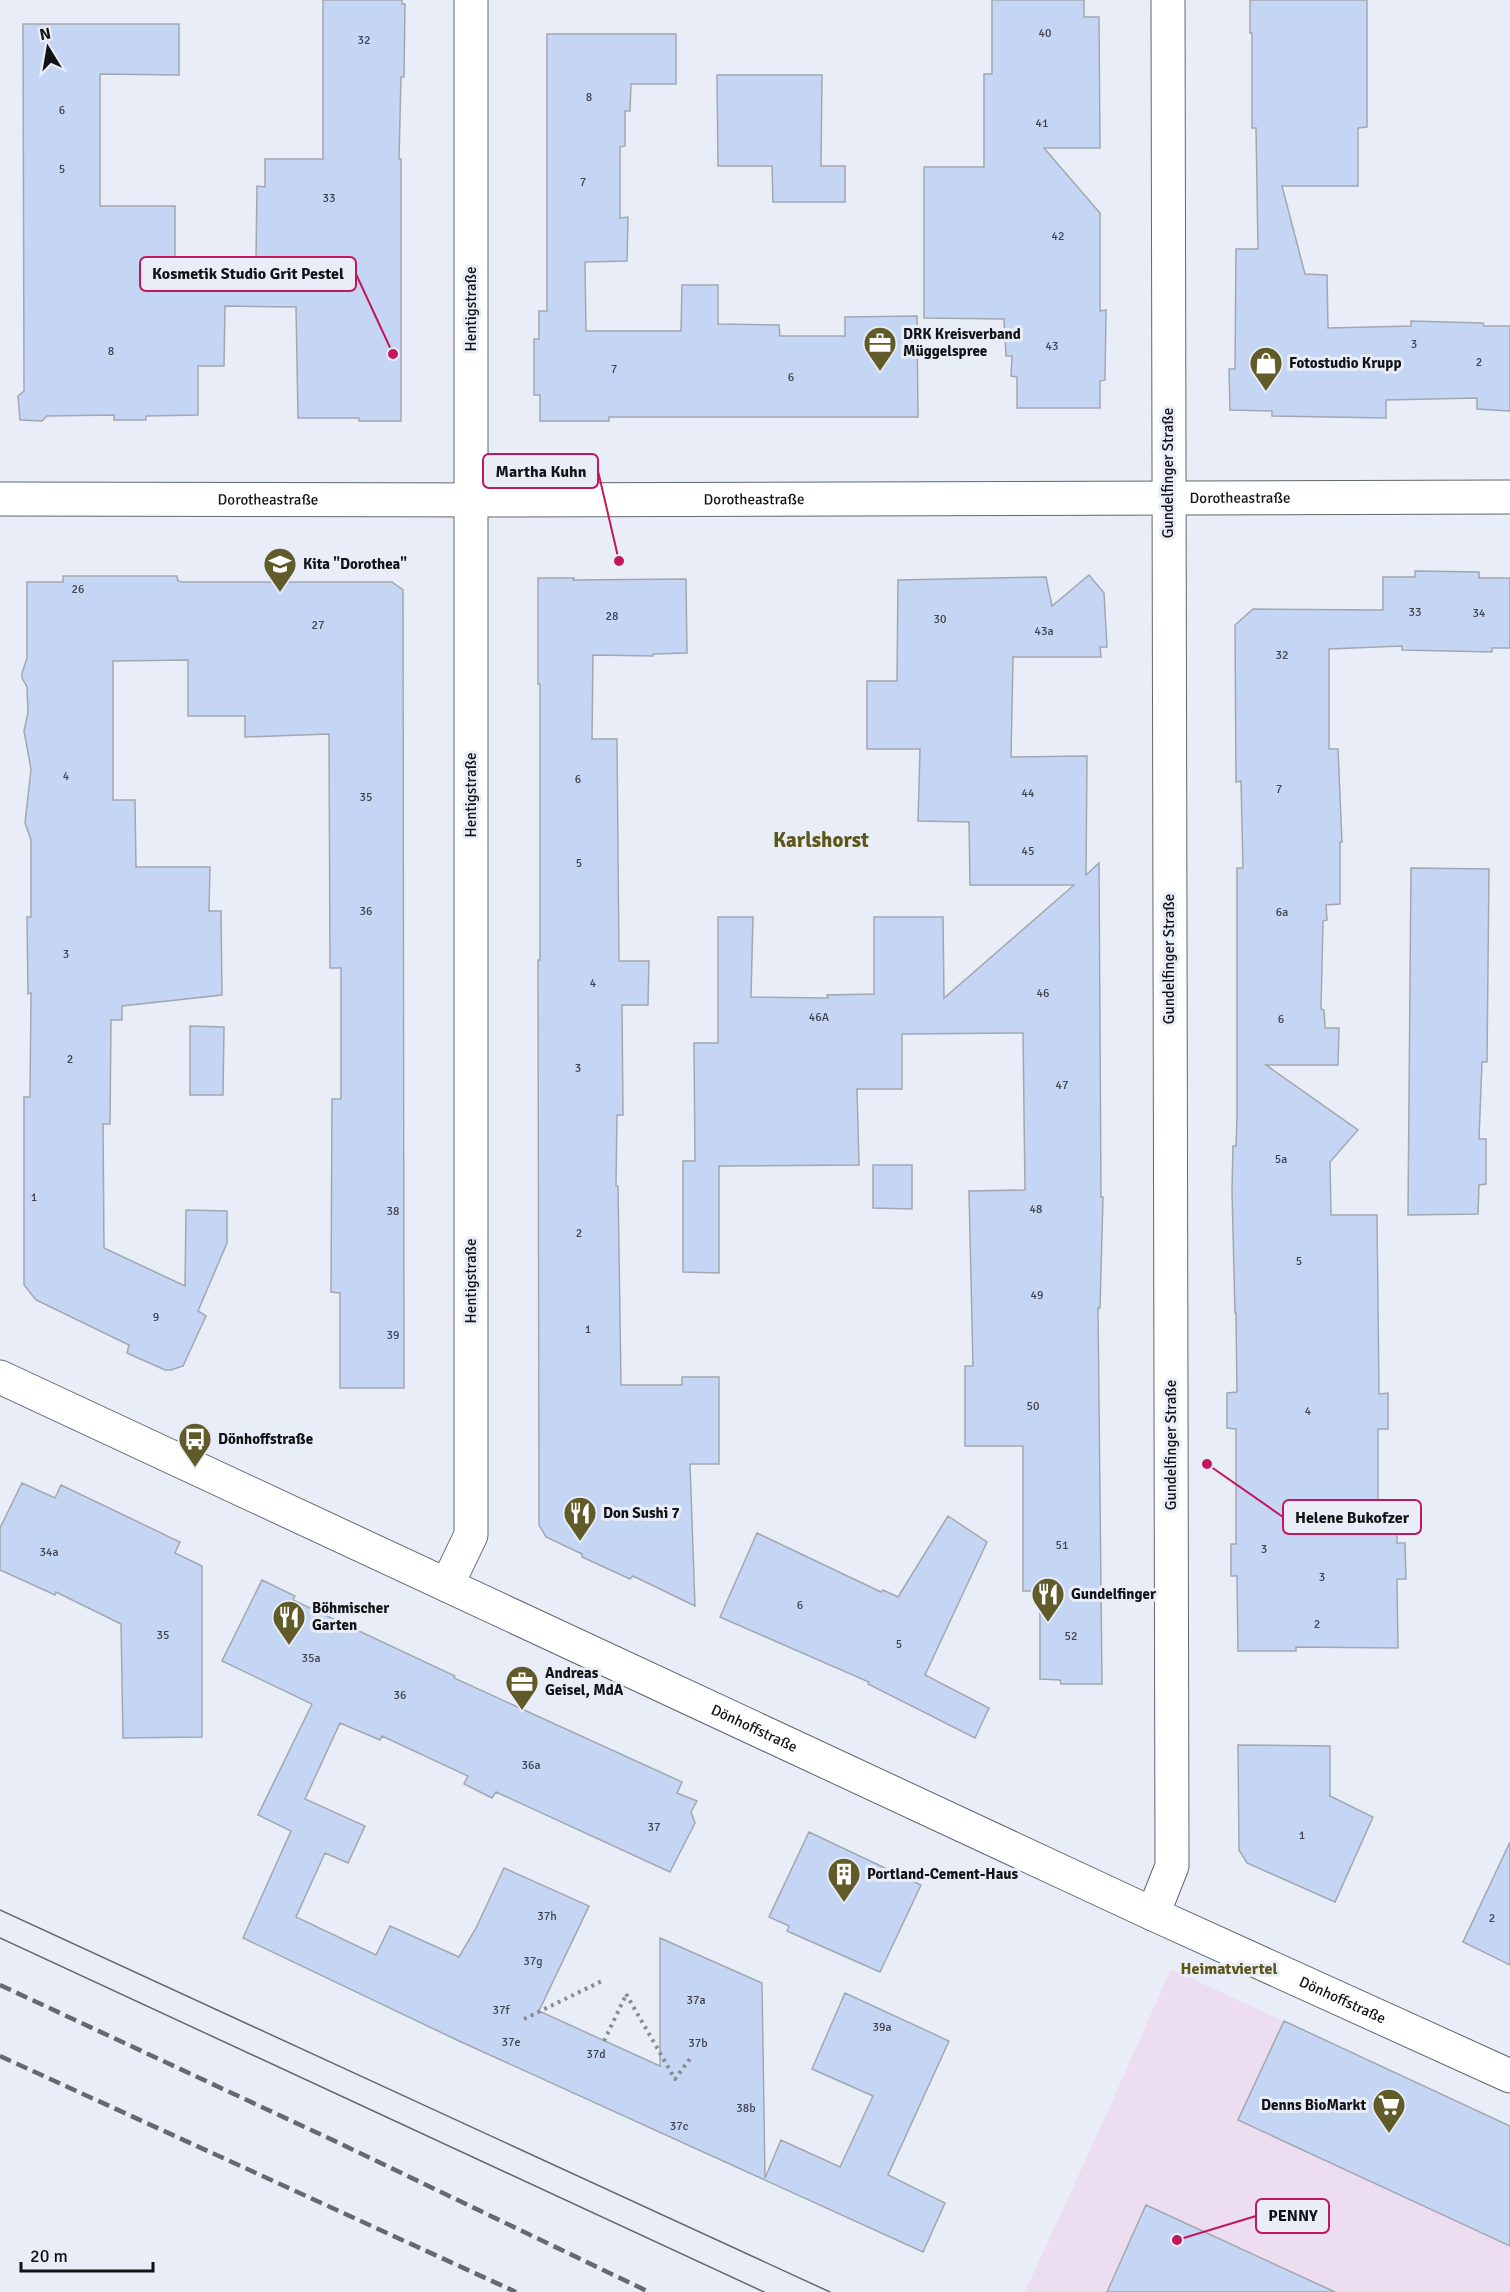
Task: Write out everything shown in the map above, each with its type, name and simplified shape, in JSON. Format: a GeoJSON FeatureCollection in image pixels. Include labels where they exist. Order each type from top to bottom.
{"type":"FeatureCollection","features":[{"type":"Feature","properties":{"kind":"street","name":"Hentigstraße"},"geometry":{"type":"LineString","coordinates":[[447,1585],[471,1535],[471,0]]}},
{"type":"Feature","properties":{"kind":"street","name":"Gundelfinger Straße"},"geometry":{"type":"LineString","coordinates":[[1153,1914],[1172,1866],[1168,0]]}},
{"type":"Feature","properties":{"kind":"street","name":"Dorotheastraße"},"geometry":{"type":"LineString","coordinates":[[0,499],[1510,497]]}},
{"type":"Feature","properties":{"kind":"street","name":"Dönhoffstraße"},"geometry":{"type":"LineString","coordinates":[[0,1377],[1153,1914],[1510,2076]]}},
{"type":"Feature","properties":{"kind":"path"},"geometry":{"type":"LineString","coordinates":[[524,2019],[604,1980]]}},
{"type":"Feature","properties":{"kind":"path"},"geometry":{"type":"LineString","coordinates":[[604,2041],[626,1994],[675,2079],[692,2056]]}},
{"type":"Feature","properties":{"kind":"shaded area"},"geometry":{"type":"Polygon","coordinates":[[[1171,1969],[1510,2126],[1510,2292],[1025,2292],[1171,1969]]]}},
{"type":"Feature","properties":{"kind":"building"},"geometry":{"type":"Polygon","coordinates":[[[323,0],[402,0],[402,4],[405,4],[404,77],[401,77],[399,159],[401,159],[401,421],[298,418],[296,307],[225,306],[224,366],[198,366],[198,415],[146,416],[146,420],[114,420],[114,415],[47,416],[42,421],[20,420],[18,396],[24,391],[23,24],[179,24],[179,75],[100,74],[100,206],[175,206],[175,259],[256,258],[257,186],[265,187],[265,159],[323,159],[323,0]]]}},
{"type":"Feature","properties":{"kind":"building"},"geometry":{"type":"Polygon","coordinates":[[[992,0],[1084,0],[1084,17],[1099,17],[1100,148],[1044,148],[1100,213],[1100,311],[1106,310],[1105,380],[1100,381],[1100,408],[1017,408],[1017,377],[1011,376],[1012,356],[1006,356],[1004,319],[924,318],[924,167],[984,167],[984,74],[992,74],[992,0]]]}},
{"type":"Feature","properties":{"kind":"building"},"geometry":{"type":"Polygon","coordinates":[[[1250,0],[1367,0],[1367,127],[1358,128],[1358,186],[1282,186],[1305,274],[1327,275],[1328,328],[1411,326],[1411,321],[1510,326],[1510,411],[1477,409],[1477,398],[1386,400],[1386,418],[1272,416],[1272,411],[1230,410],[1229,369],[1235,369],[1236,249],[1258,249],[1256,128],[1252,128],[1250,0]]]}},
{"type":"Feature","properties":{"kind":"building"},"geometry":{"type":"Polygon","coordinates":[[[547,34],[676,34],[676,84],[631,84],[630,111],[625,111],[625,146],[620,147],[620,218],[628,217],[627,261],[585,262],[586,331],[681,331],[682,285],[718,285],[718,324],[779,325],[780,336],[845,336],[845,317],[917,316],[918,417],[609,417],[609,421],[540,421],[540,395],[534,395],[534,339],[539,339],[539,311],[547,311],[547,34]]]}},
{"type":"Feature","properties":{"kind":"building"},"geometry":{"type":"Polygon","coordinates":[[[717,75],[822,75],[821,166],[845,166],[845,202],[773,202],[772,166],[718,166],[717,75]]]}},
{"type":"Feature","properties":{"kind":"building"},"geometry":{"type":"Polygon","coordinates":[[[1415,571],[1479,572],[1479,578],[1510,578],[1510,648],[1492,648],[1492,652],[1402,650],[1402,646],[1329,649],[1329,749],[1338,749],[1342,842],[1340,842],[1340,904],[1326,905],[1327,920],[1323,921],[1321,1009],[1324,1010],[1325,1028],[1339,1028],[1338,1065],[1266,1065],[1358,1130],[1330,1162],[1331,1215],[1377,1215],[1379,1394],[1388,1393],[1388,1429],[1378,1429],[1378,1514],[1397,1514],[1397,1543],[1405,1543],[1406,1579],[1397,1579],[1398,1648],[1296,1647],[1296,1651],[1238,1651],[1237,1576],[1231,1576],[1231,1544],[1236,1544],[1236,1429],[1227,1428],[1227,1393],[1237,1392],[1232,1190],[1233,1146],[1236,1146],[1237,1118],[1237,868],[1243,868],[1241,781],[1236,782],[1235,625],[1253,609],[1383,610],[1383,577],[1415,577],[1415,571]]]}},
{"type":"Feature","properties":{"kind":"building"},"geometry":{"type":"Polygon","coordinates":[[[1089,575],[1104,593],[1107,647],[1100,647],[1101,657],[1013,657],[1011,757],[1087,756],[1086,875],[1099,863],[1101,1197],[1103,1197],[1100,1308],[1098,1308],[1102,1684],[1061,1684],[1060,1680],[1040,1679],[1040,1591],[1023,1591],[1023,1446],[965,1446],[965,1366],[973,1366],[969,1191],[1025,1190],[1023,1033],[902,1034],[902,1089],[857,1089],[859,1165],[719,1166],[719,1273],[683,1272],[683,1161],[695,1161],[694,1043],[718,1043],[718,917],[753,917],[751,997],[828,998],[827,995],[874,994],[874,917],[943,917],[944,998],[1074,885],[970,885],[969,822],[918,821],[920,749],[867,749],[867,681],[897,681],[898,580],[1046,577],[1052,606],[1089,575]]]}},
{"type":"Feature","properties":{"kind":"building"},"geometry":{"type":"Polygon","coordinates":[[[63,576],[177,576],[178,581],[182,582],[392,582],[403,590],[404,1388],[340,1388],[340,1293],[331,1292],[332,1099],[341,1099],[341,968],[330,968],[329,734],[245,737],[245,716],[188,716],[188,660],[113,661],[113,800],[135,800],[136,867],[210,867],[209,911],[221,911],[222,995],[122,1006],[122,1020],[111,1020],[110,1124],[103,1124],[104,1248],[185,1286],[186,1210],[227,1211],[227,1243],[198,1311],[206,1316],[183,1366],[171,1370],[165,1370],[127,1353],[129,1345],[36,1300],[24,1285],[24,1097],[30,1097],[31,993],[28,994],[27,917],[31,917],[31,840],[25,823],[31,769],[24,731],[28,712],[27,687],[22,678],[27,658],[27,582],[63,582],[63,576]]]}},
{"type":"Feature","properties":{"kind":"building"},"geometry":{"type":"Polygon","coordinates":[[[538,578],[686,579],[687,653],[653,654],[653,656],[593,655],[592,739],[617,739],[619,961],[649,961],[648,1005],[622,1005],[623,1115],[617,1115],[616,1186],[618,1186],[621,1385],[682,1385],[682,1377],[719,1377],[719,1464],[690,1464],[695,1606],[633,1576],[630,1579],[582,1557],[582,1554],[546,1537],[539,1525],[540,684],[538,684],[538,578]]]}},
{"type":"Feature","properties":{"kind":"building"},"geometry":{"type":"Polygon","coordinates":[[[1411,868],[1489,869],[1487,1062],[1482,1062],[1479,1139],[1486,1139],[1486,1184],[1479,1185],[1478,1214],[1408,1215],[1411,868]]]}},
{"type":"Feature","properties":{"kind":"building"},"geometry":{"type":"Polygon","coordinates":[[[190,1026],[224,1027],[223,1095],[190,1095],[190,1026]]]}},
{"type":"Feature","properties":{"kind":"building"},"geometry":{"type":"Polygon","coordinates":[[[873,1165],[912,1165],[912,1209],[873,1208],[873,1165]]]}},
{"type":"Feature","properties":{"kind":"building"},"geometry":{"type":"Polygon","coordinates":[[[22,1483],[55,1498],[61,1485],[180,1542],[175,1553],[202,1566],[202,1737],[123,1738],[121,1624],[56,1592],[55,1595],[0,1570],[0,1528],[22,1483]]]}},
{"type":"Feature","properties":{"kind":"building"},"geometry":{"type":"Polygon","coordinates":[[[948,1516],[987,1542],[925,1675],[989,1708],[975,1738],[868,1684],[869,1682],[720,1617],[757,1533],[881,1592],[883,1590],[898,1597],[948,1516]]]}},
{"type":"Feature","properties":{"kind":"building"},"geometry":{"type":"Polygon","coordinates":[[[262,1580],[295,1596],[293,1600],[455,1676],[454,1678],[682,1782],[677,1793],[697,1801],[691,1812],[695,1823],[670,1872],[496,1792],[492,1798],[464,1784],[468,1776],[382,1736],[380,1740],[340,1723],[305,1799],[365,1826],[348,1863],[325,1853],[296,1917],[376,1955],[390,1926],[459,1957],[476,1928],[504,1868],[589,1906],[539,2011],[660,2066],[660,1938],[762,1983],[765,2178],[781,2140],[840,2167],[873,2096],[812,2069],[845,1993],[949,2041],[888,2175],[945,2203],[923,2252],[459,2041],[243,1938],[291,1831],[258,1815],[312,1704],[222,1661],[262,1580]]]}},
{"type":"Feature","properties":{"kind":"building"},"geometry":{"type":"Polygon","coordinates":[[[1238,1745],[1330,1746],[1330,1796],[1373,1817],[1335,1902],[1247,1863],[1239,1850],[1238,1745]]]}},
{"type":"Feature","properties":{"kind":"building","name":"Portland-Cement-Haus"},"geometry":{"type":"Polygon","coordinates":[[[809,1832],[921,1885],[880,1972],[787,1931],[789,1926],[769,1917],[809,1832]]]}},
{"type":"Feature","properties":{"kind":"building"},"geometry":{"type":"Polygon","coordinates":[[[1510,1842],[1510,1965],[1463,1942],[1510,1842]]]}},
{"type":"Feature","properties":{"kind":"building","name":"Denns BioMarkt"},"geometry":{"type":"Polygon","coordinates":[[[1284,2021],[1510,2126],[1510,2246],[1238,2120],[1284,2021]]]}},
{"type":"Feature","properties":{"kind":"building"},"geometry":{"type":"Polygon","coordinates":[[[1146,2205],[1335,2292],[1107,2292],[1146,2205]]]}},
{"type":"Feature","properties":{"kind":"tram line"},"geometry":{"type":"LineString","coordinates":[[0,1910],[830,2292]]}},
{"type":"Feature","properties":{"kind":"tram line"},"geometry":{"type":"LineString","coordinates":[[0,1938],[764,2292]]}},
{"type":"Feature","properties":{"kind":"railway"},"geometry":{"type":"LineString","coordinates":[[0,1985],[339,2143],[649,2292]]}},
{"type":"Feature","properties":{"kind":"railway"},"geometry":{"type":"LineString","coordinates":[[0,2056],[516,2292]]}},
{"type":"Feature","properties":{"kind":"place","name":"Kosmetik Studio Grit Pestel"},"geometry":{"type":"Point","coordinates":[393,354]}},
{"type":"Feature","properties":{"kind":"place","name":"DRK Kreisverband Müggelspree"},"geometry":{"type":"Point","coordinates":[880,372]}},
{"type":"Feature","properties":{"kind":"place","name":"Fotostudio Krupp"},"geometry":{"type":"Point","coordinates":[1266,392]}},
{"type":"Feature","properties":{"kind":"place","name":"Martha Kuhn"},"geometry":{"type":"Point","coordinates":[619,561]}},
{"type":"Feature","properties":{"kind":"place","name":"Kita \"Dorothea\""},"geometry":{"type":"Point","coordinates":[280,593]}},
{"type":"Feature","properties":{"kind":"place","name":"Helene Bukofzer"},"geometry":{"type":"Point","coordinates":[1207,1464]}},
{"type":"Feature","properties":{"kind":"place","name":"Dönhoffstraße"},"geometry":{"type":"Point","coordinates":[195,1468]}},
{"type":"Feature","properties":{"kind":"place","name":"Don Sushi 7"},"geometry":{"type":"Point","coordinates":[580,1542]}},
{"type":"Feature","properties":{"kind":"place","name":"Gundelfinger"},"geometry":{"type":"Point","coordinates":[1048,1623]}},
{"type":"Feature","properties":{"kind":"place","name":"Böhmischer Garten"},"geometry":{"type":"Point","coordinates":[289,1646]}},
{"type":"Feature","properties":{"kind":"place","name":"Andreas Geisel, MdA"},"geometry":{"type":"Point","coordinates":[522,1711]}},
{"type":"Feature","properties":{"kind":"place","name":"Portland-Cement-Haus"},"geometry":{"type":"Point","coordinates":[844,1903]}},
{"type":"Feature","properties":{"kind":"place","name":"Denns BioMarkt"},"geometry":{"type":"Point","coordinates":[1389,2134]}},
{"type":"Feature","properties":{"kind":"place","name":"PENNY"},"geometry":{"type":"Point","coordinates":[1177,2240]}},
{"type":"Feature","properties":{"kind":"district","name":"Karlshorst"},"geometry":{"type":"Point","coordinates":[821,840]}},
{"type":"Feature","properties":{"kind":"district","name":"Heimatviertel"},"geometry":{"type":"Point","coordinates":[1229,1969]}}]}
